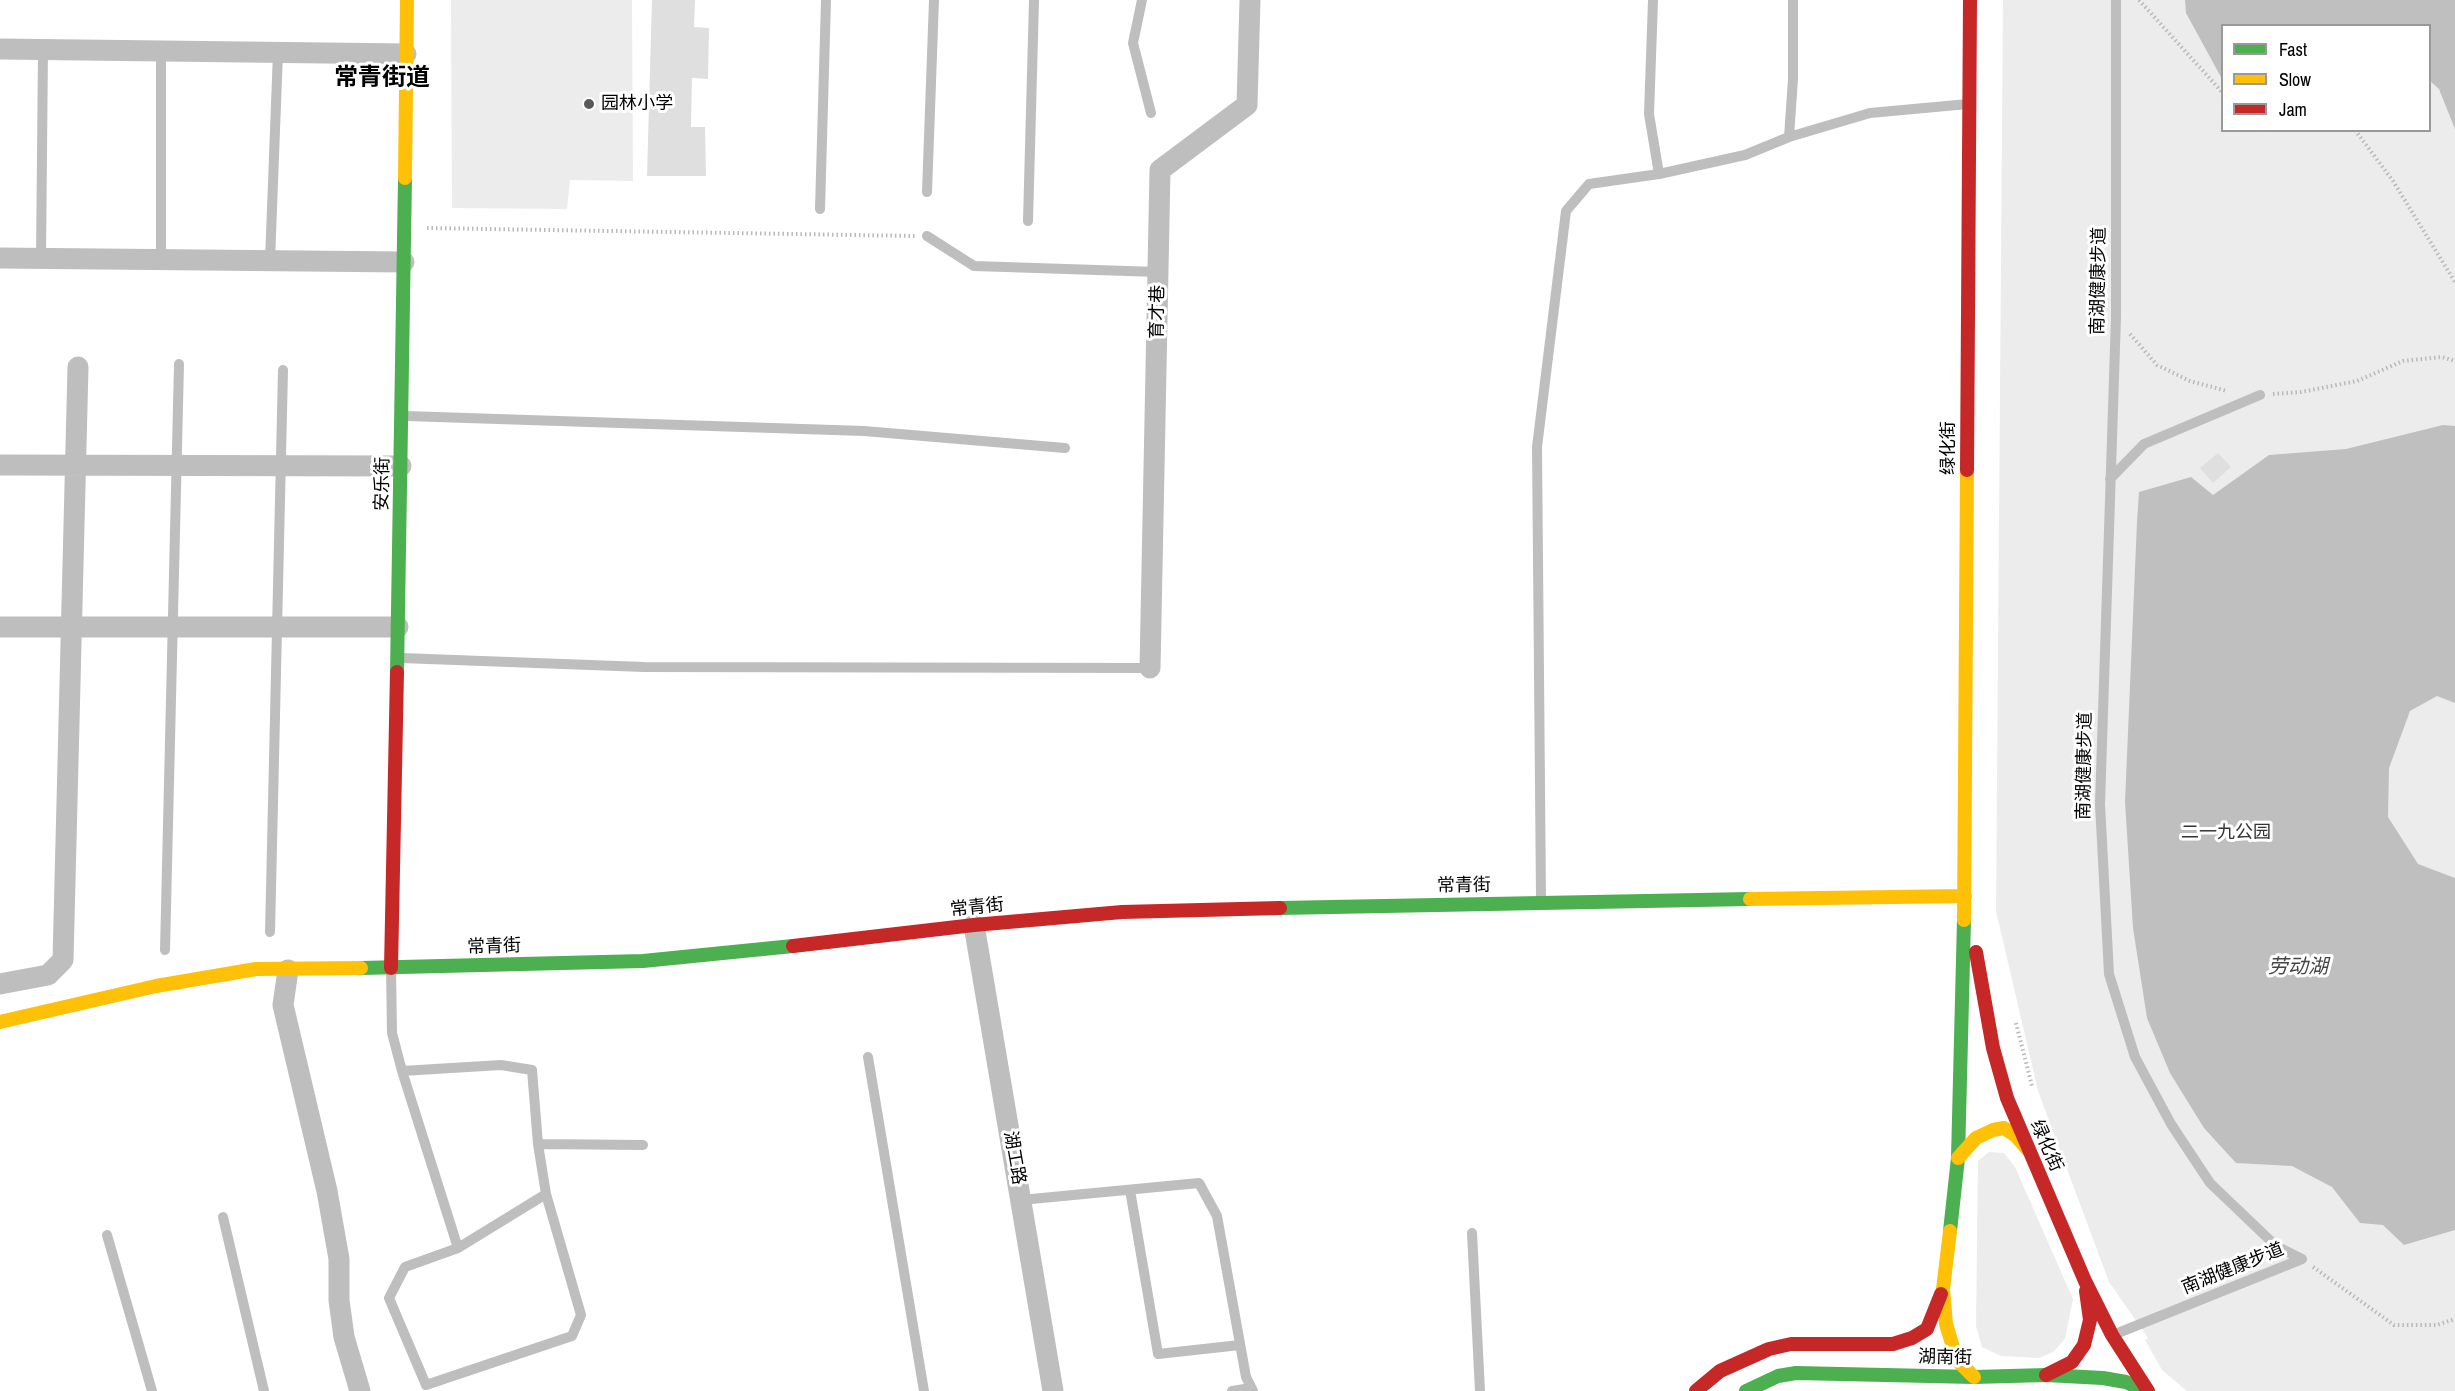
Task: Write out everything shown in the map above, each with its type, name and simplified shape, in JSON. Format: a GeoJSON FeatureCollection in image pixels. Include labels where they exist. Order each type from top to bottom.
{"type":"FeatureCollection","features":[{"type":"Feature","properties":{"kind":"street","name":"安乐街"},"geometry":{"type":"LineString","coordinates":[[391,968],[403,416],[407,0]]}},
{"type":"Feature","properties":{"kind":"street","name":"育才巷"},"geometry":{"type":"LineString","coordinates":[[1150,668],[1160,170],[1247,105],[1250,0]]}},
{"type":"Feature","properties":{"kind":"street","name":"绿化街"},"geometry":{"type":"LineString","coordinates":[[1970,0],[1965,896],[1958,1158],[1943,1289],[1951,1345],[1957,1360],[1974,1377]]}},
{"type":"Feature","properties":{"kind":"street"},"geometry":{"type":"LineString","coordinates":[[0,49],[406,54]]}},
{"type":"Feature","properties":{"kind":"street"},"geometry":{"type":"LineString","coordinates":[[0,258],[404,262]]}},
{"type":"Feature","properties":{"kind":"street"},"geometry":{"type":"LineString","coordinates":[[0,984],[48,975],[63,960],[78,367]]}},
{"type":"Feature","properties":{"kind":"street"},"geometry":{"type":"LineString","coordinates":[[0,465],[401,466]]}},
{"type":"Feature","properties":{"kind":"street"},"geometry":{"type":"LineString","coordinates":[[0,627],[398,627]]}},
{"type":"Feature","properties":{"kind":"street","name":"绿化街"},"geometry":{"type":"LineString","coordinates":[[1965,896],[1993,1048],[2007,1098],[2085,1281],[2112,1335],[2147,1391]]}},
{"type":"Feature","properties":{"kind":"street","name":"常青街"},"geometry":{"type":"LineString","coordinates":[[0,1022],[156,986],[256,969],[643,961],[868,939],[974,925],[1122,912],[1541,902],[1965,896]]}},
{"type":"Feature","properties":{"kind":"street","name":"湖工路"},"geometry":{"type":"LineString","coordinates":[[974,925],[1053,1391]]}},
{"type":"Feature","properties":{"kind":"street"},"geometry":{"type":"LineString","coordinates":[[288,970],[284,1005],[327,1191],[339,1259],[339,1300],[344,1336],[360,1391]]}},
{"type":"Feature","properties":{"kind":"street"},"geometry":{"type":"LineString","coordinates":[[1958,1158],[1976,1138],[1993,1130],[2004,1128],[2016,1136],[2027,1149]]}},
{"type":"Feature","properties":{"kind":"street"},"geometry":{"type":"LineString","coordinates":[[2046,1375],[2072,1362],[2084,1345],[2090,1320],[2085,1281]]}},
{"type":"Feature","properties":{"kind":"street","name":"湖南街"},"geometry":{"type":"LineString","coordinates":[[1696,1391],[1720,1371],[1769,1349],[1791,1344],[1893,1344],[1912,1338],[1927,1329],[1943,1289]]}},
{"type":"Feature","properties":{"kind":"street","name":"湖南街"},"geometry":{"type":"LineString","coordinates":[[1746,1391],[1778,1376],[1796,1373],[1902,1379],[2046,1375],[2103,1378],[2147,1391]]}},
{"type":"Feature","properties":{"kind":"lane"},"geometry":{"type":"LineString","coordinates":[[820,209],[826,0]]}},
{"type":"Feature","properties":{"kind":"lane"},"geometry":{"type":"LineString","coordinates":[[927,192],[934,0]]}},
{"type":"Feature","properties":{"kind":"lane"},"geometry":{"type":"LineString","coordinates":[[1028,221],[1034,0]]}},
{"type":"Feature","properties":{"kind":"lane"},"geometry":{"type":"LineString","coordinates":[[1142,0],[1133,43],[1151,113]]}},
{"type":"Feature","properties":{"kind":"lane"},"geometry":{"type":"LineString","coordinates":[[1653,0],[1649,114],[1659,174]]}},
{"type":"Feature","properties":{"kind":"lane"},"geometry":{"type":"LineString","coordinates":[[1789,137],[1793,79],[1792,0]]}},
{"type":"Feature","properties":{"kind":"lane","name":"南湖健康步道"},"geometry":{"type":"LineString","coordinates":[[2116,0],[2116,317],[2100,804],[2109,974],[2135,1057],[2171,1124],[2210,1183],[2276,1246],[2302,1259]]}},
{"type":"Feature","properties":{"kind":"lane"},"geometry":{"type":"LineString","coordinates":[[41,258],[44,49]]}},
{"type":"Feature","properties":{"kind":"lane"},"geometry":{"type":"LineString","coordinates":[[161,260],[162,51]]}},
{"type":"Feature","properties":{"kind":"lane"},"geometry":{"type":"LineString","coordinates":[[270,261],[278,52]]}},
{"type":"Feature","properties":{"kind":"lane"},"geometry":{"type":"LineString","coordinates":[[1541,902],[1537,447],[1566,211],[1588,184],[1659,174],[1745,155],[1789,137],[1870,113],[1969,104]]}},
{"type":"Feature","properties":{"kind":"lane"},"geometry":{"type":"LineString","coordinates":[[927,236],[974,266],[1158,272]]}},
{"type":"Feature","properties":{"kind":"lane"},"geometry":{"type":"LineString","coordinates":[[165,950],[179,364]]}},
{"type":"Feature","properties":{"kind":"lane"},"geometry":{"type":"LineString","coordinates":[[270,932],[283,370]]}},
{"type":"Feature","properties":{"kind":"lane"},"geometry":{"type":"LineString","coordinates":[[2110,478],[2144,444],[2260,395]]}},
{"type":"Feature","properties":{"kind":"lane"},"geometry":{"type":"LineString","coordinates":[[403,416],[864,431],[1065,448]]}},
{"type":"Feature","properties":{"kind":"lane"},"geometry":{"type":"LineString","coordinates":[[397,658],[644,667],[1150,668]]}},
{"type":"Feature","properties":{"kind":"lane"},"geometry":{"type":"LineString","coordinates":[[391,968],[392,1033],[458,1248]]}},
{"type":"Feature","properties":{"kind":"lane"},"geometry":{"type":"LineString","coordinates":[[868,1057],[924,1391]]}},
{"type":"Feature","properties":{"kind":"lane"},"geometry":{"type":"LineString","coordinates":[[402,1071],[501,1065],[532,1070],[538,1144],[546,1194],[581,1315],[572,1336],[426,1385],[389,1298],[405,1267],[458,1248],[546,1194]]}},
{"type":"Feature","properties":{"kind":"lane"},"geometry":{"type":"LineString","coordinates":[[538,1144],[643,1145]]}},
{"type":"Feature","properties":{"kind":"lane"},"geometry":{"type":"LineString","coordinates":[[1021,1200],[1199,1184],[1217,1216],[1246,1377],[1252,1389],[1232,1391]]}},
{"type":"Feature","properties":{"kind":"lane"},"geometry":{"type":"LineString","coordinates":[[1130,1190],[1158,1354],[1240,1345]]}},
{"type":"Feature","properties":{"kind":"lane"},"geometry":{"type":"LineString","coordinates":[[223,1217],[264,1391]]}},
{"type":"Feature","properties":{"kind":"lane"},"geometry":{"type":"LineString","coordinates":[[1472,1233],[1480,1391]]}},
{"type":"Feature","properties":{"kind":"lane"},"geometry":{"type":"LineString","coordinates":[[107,1235],[152,1391]]}},
{"type":"Feature","properties":{"kind":"lane","name":"南湖健康步道"},"geometry":{"type":"LineString","coordinates":[[2112,1335],[2302,1259]]}},
{"type":"Feature","properties":{"kind":"path"},"geometry":{"type":"LineString","coordinates":[[2139,0],[2221,90]]}},
{"type":"Feature","properties":{"kind":"path"},"geometry":{"type":"LineString","coordinates":[[2356,132],[2393,181],[2455,282]]}},
{"type":"Feature","properties":{"kind":"path"},"geometry":{"type":"LineString","coordinates":[[405,228],[927,236]]}},
{"type":"Feature","properties":{"kind":"path"},"geometry":{"type":"LineString","coordinates":[[2116,317],[2157,365],[2190,381],[2225,391],[2260,395],[2301,392],[2357,381],[2403,361],[2442,357],[2455,361]]}},
{"type":"Feature","properties":{"kind":"path"},"geometry":{"type":"LineString","coordinates":[[2014,1015],[2034,1094]]}},
{"type":"Feature","properties":{"kind":"path"},"geometry":{"type":"LineString","coordinates":[[2302,1259],[2394,1325],[2437,1325],[2455,1319]]}},
{"type":"Feature","properties":{"kind":"green space"},"geometry":{"type":"Polygon","coordinates":[[[451,0],[632,0],[633,181],[570,180],[567,209],[452,208],[451,0]]]}},
{"type":"Feature","properties":{"kind":"green space","name":"二一九公园"},"geometry":{"type":"Polygon","coordinates":[[[2003,0],[2455,0],[2455,1391],[2187,1391],[2162,1370],[2145,1340],[2148,1338],[2109,1282],[2038,1091],[1996,911],[2003,0]]]}},
{"type":"Feature","properties":{"kind":"green space"},"geometry":{"type":"Polygon","coordinates":[[[1989,1152],[2004,1153],[2015,1167],[2073,1299],[2065,1339],[2053,1352],[2039,1358],[2001,1356],[1982,1347],[1976,1326],[1978,1161],[1989,1152]]]}},
{"type":"Feature","properties":{"kind":"water"},"geometry":{"type":"Polygon","coordinates":[[[2185,0],[2455,0],[2455,129],[2439,89],[2431,82],[2431,24],[2221,24],[2221,77],[2186,13],[2185,0]]]}},
{"type":"Feature","properties":{"kind":"water","name":"劳动湖"},"geometry":{"type":"Polygon","coordinates":[[[2443,425],[2455,426],[2455,703],[2437,696],[2410,711],[2389,768],[2388,817],[2418,864],[2455,878],[2455,1230],[2404,1245],[2383,1225],[2360,1223],[2332,1187],[2292,1166],[2236,1163],[2204,1128],[2170,1073],[2147,1018],[2133,928],[2125,802],[2137,522],[2139,492],[2191,477],[2213,495],[2269,455],[2346,449],[2443,425]]]}},
{"type":"Feature","properties":{"kind":"building"},"geometry":{"type":"Polygon","coordinates":[[[652,0],[695,0],[694,27],[709,28],[708,79],[692,78],[691,127],[705,127],[706,176],[647,176],[652,0]]]}},
{"type":"Feature","properties":{"kind":"building"},"geometry":{"type":"Polygon","coordinates":[[[2218,453],[2231,467],[2213,483],[2200,468],[2218,453]]]}},
{"type":"Feature","properties":{"kind":"traffic: fast"},"geometry":{"type":"LineString","coordinates":[[397,672],[405,178]]}},
{"type":"Feature","properties":{"kind":"traffic: fast"},"geometry":{"type":"LineString","coordinates":[[1280,908],[1750,899]]}},
{"type":"Feature","properties":{"kind":"traffic: fast"},"geometry":{"type":"LineString","coordinates":[[1950,1231],[1958,1158],[1964,920]]}},
{"type":"Feature","properties":{"kind":"traffic: fast"},"geometry":{"type":"LineString","coordinates":[[361,968],[643,961],[793,946]]}},
{"type":"Feature","properties":{"kind":"traffic: fast"},"geometry":{"type":"LineString","coordinates":[[1746,1391],[1778,1376],[1796,1373],[1974,1377],[2046,1375],[2103,1378],[2126,1382],[2145,1391]]}},
{"type":"Feature","properties":{"kind":"traffic: slow"},"geometry":{"type":"LineString","coordinates":[[405,178],[407,0]]}},
{"type":"Feature","properties":{"kind":"traffic: slow"},"geometry":{"type":"LineString","coordinates":[[1964,920],[1967,470]]}},
{"type":"Feature","properties":{"kind":"traffic: slow"},"geometry":{"type":"LineString","coordinates":[[1750,899],[1965,896]]}},
{"type":"Feature","properties":{"kind":"traffic: slow"},"geometry":{"type":"LineString","coordinates":[[0,1022],[156,986],[256,969],[361,968]]}},
{"type":"Feature","properties":{"kind":"traffic: slow"},"geometry":{"type":"LineString","coordinates":[[1958,1158],[1976,1138],[1993,1130],[2004,1128],[2016,1136],[2027,1149]]}},
{"type":"Feature","properties":{"kind":"traffic: slow"},"geometry":{"type":"LineString","coordinates":[[1950,1231],[1943,1289],[1946,1324],[1957,1360],[1974,1377]]}},
{"type":"Feature","properties":{"kind":"traffic: jam"},"geometry":{"type":"LineString","coordinates":[[1967,470],[1970,0]]}},
{"type":"Feature","properties":{"kind":"traffic: jam"},"geometry":{"type":"LineString","coordinates":[[391,968],[397,672]]}},
{"type":"Feature","properties":{"kind":"traffic: jam"},"geometry":{"type":"LineString","coordinates":[[793,946],[974,925],[1122,912],[1280,908]]}},
{"type":"Feature","properties":{"kind":"traffic: jam"},"geometry":{"type":"LineString","coordinates":[[1976,952],[1993,1048],[2007,1098],[2085,1281],[2112,1335],[2148,1391]]}},
{"type":"Feature","properties":{"kind":"traffic: jam"},"geometry":{"type":"LineString","coordinates":[[2046,1375],[2072,1362],[2084,1345],[2090,1320],[2086,1291]]}},
{"type":"Feature","properties":{"kind":"traffic: jam"},"geometry":{"type":"LineString","coordinates":[[1696,1391],[1720,1371],[1769,1349],[1791,1344],[1893,1344],[1912,1338],[1927,1329],[1941,1294]]}},
{"type":"Feature","properties":{"kind":"place","name":"园林小学"},"geometry":{"type":"Point","coordinates":[589,104]}},
{"type":"Feature","properties":{"kind":"district","name":"常青街道"},"geometry":{"type":"Point","coordinates":[382,79]}}]}
